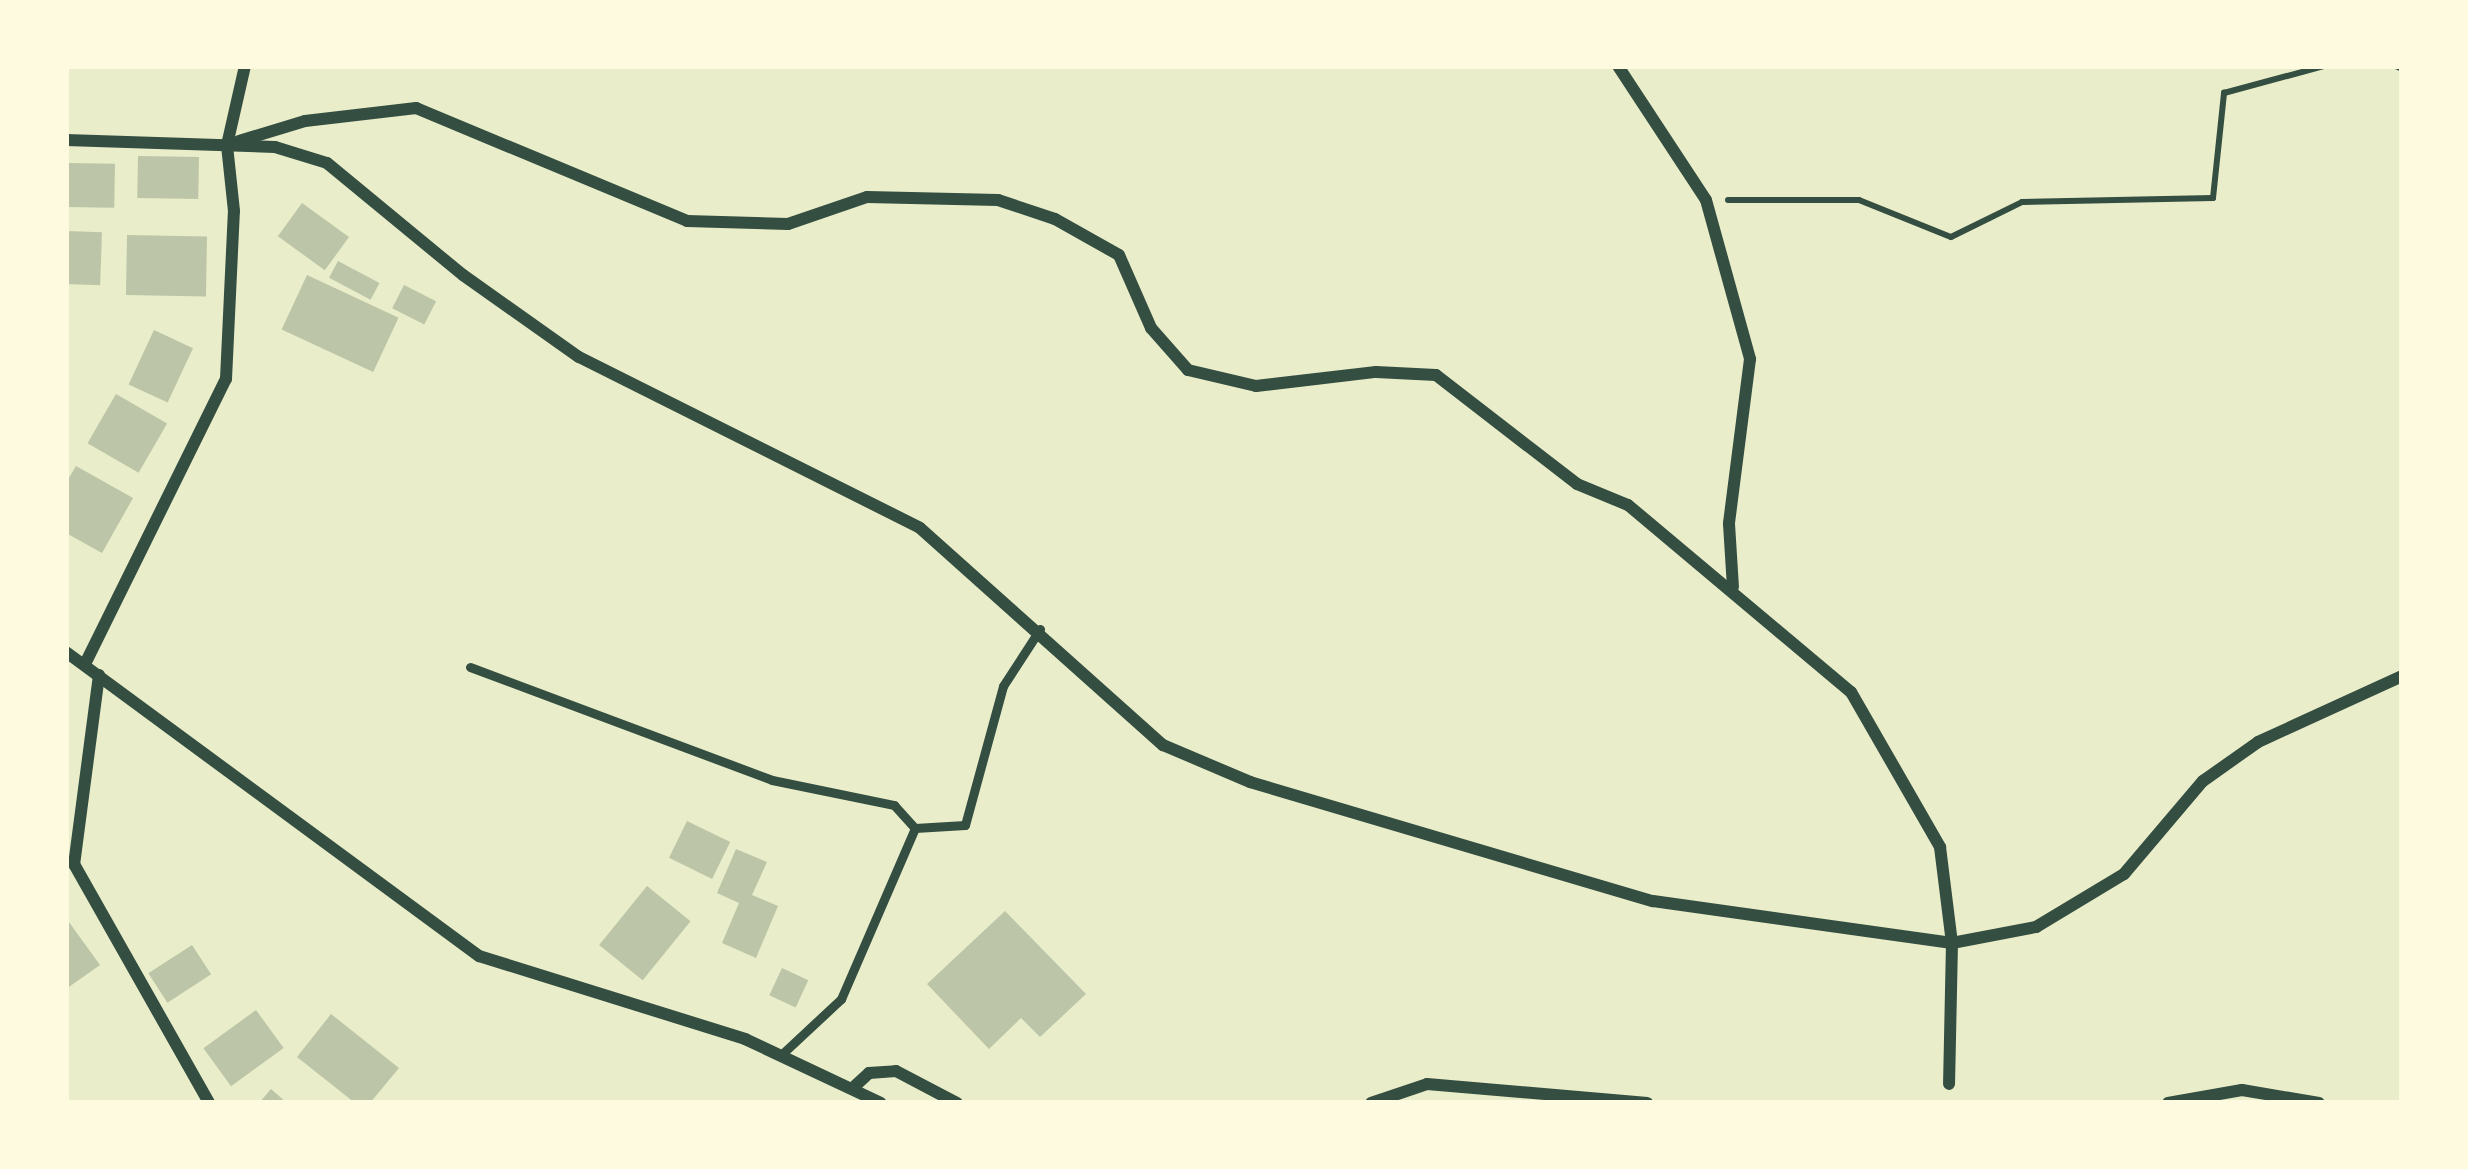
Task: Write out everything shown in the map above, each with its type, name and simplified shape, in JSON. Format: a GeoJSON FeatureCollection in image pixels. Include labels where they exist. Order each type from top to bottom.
{"type":"FeatureCollection","features":[{"type":"Feature","properties":{"kind":"street"},"geometry":{"type":"LineString","coordinates":[[86,664],[226,379],[234,211],[227,145],[245,66]]}},
{"type":"Feature","properties":{"kind":"street"},"geometry":{"type":"LineString","coordinates":[[1618,66],[1706,200],[1750,359],[1729,524],[1733,587]]}},
{"type":"Feature","properties":{"kind":"street"},"geometry":{"type":"LineString","coordinates":[[227,145],[305,121],[416,108],[686,221],[788,224],[867,196],[998,200],[1055,220],[1119,255],[1151,328],[1188,370],[1256,386],[1376,372],[1436,375],[1577,484],[1628,505],[1733,587],[1851,692],[1915,793],[1940,847],[1952,944],[1949,1084]]}},
{"type":"Feature","properties":{"kind":"street"},"geometry":{"type":"LineString","coordinates":[[66,140],[275,146],[327,163],[463,275],[579,357],[920,528],[1040,629],[1109,703],[1163,745],[1250,782],[1653,901],[1952,944],[2036,927],[2123,874],[2203,781],[2258,742],[2402,676]]}},
{"type":"Feature","properties":{"kind":"street"},"geometry":{"type":"LineString","coordinates":[[66,652],[479,956],[782,1054],[855,1086],[881,1103]]}},
{"type":"Feature","properties":{"kind":"street"},"geometry":{"type":"LineString","coordinates":[[99,674],[74,864],[209,1103]]}},
{"type":"Feature","properties":{"kind":"street"},"geometry":{"type":"LineString","coordinates":[[855,1086],[869,1073],[896,1071],[957,1103]]}},
{"type":"Feature","properties":{"kind":"street"},"geometry":{"type":"LineString","coordinates":[[1371,1103],[1427,1084],[1647,1103]]}},
{"type":"Feature","properties":{"kind":"street"},"geometry":{"type":"LineString","coordinates":[[2168,1103],[2242,1090],[2319,1103]]}},
{"type":"Feature","properties":{"kind":"lane"},"geometry":{"type":"LineString","coordinates":[[915,829],[964,825],[1004,686],[1040,629]]}},
{"type":"Feature","properties":{"kind":"lane"},"geometry":{"type":"LineString","coordinates":[[470,667],[772,780],[894,805],[915,829]]}},
{"type":"Feature","properties":{"kind":"lane"},"geometry":{"type":"LineString","coordinates":[[782,1054],[841,999],[915,829]]}},
{"type":"Feature","properties":{"kind":"path"},"geometry":{"type":"LineString","coordinates":[[1706,200],[1859,200],[1951,237],[2023,202],[2213,198],[2224,93],[2324,66]]}},
{"type":"Feature","properties":{"kind":"building"},"geometry":{"type":"Polygon","coordinates":[[[138,156],[199,157],[198,199],[137,198],[138,156]]]}},
{"type":"Feature","properties":{"kind":"building"},"geometry":{"type":"Polygon","coordinates":[[[66,163],[115,164],[114,208],[66,207],[66,163]]]}},
{"type":"Feature","properties":{"kind":"building"},"geometry":{"type":"Polygon","coordinates":[[[302,203],[349,237],[325,270],[278,236],[302,203]]]}},
{"type":"Feature","properties":{"kind":"building"},"geometry":{"type":"Polygon","coordinates":[[[66,231],[102,232],[100,285],[66,284],[66,231]]]}},
{"type":"Feature","properties":{"kind":"building"},"geometry":{"type":"Polygon","coordinates":[[[127,235],[207,236],[206,296],[126,295],[127,235]]]}},
{"type":"Feature","properties":{"kind":"building"},"geometry":{"type":"Polygon","coordinates":[[[338,261],[379,283],[371,300],[329,278],[338,261]]]}},
{"type":"Feature","properties":{"kind":"building"},"geometry":{"type":"Polygon","coordinates":[[[307,275],[399,318],[373,372],[282,329],[307,275]]]}},
{"type":"Feature","properties":{"kind":"building"},"geometry":{"type":"Polygon","coordinates":[[[404,285],[436,301],[424,325],[392,308],[404,285]]]}},
{"type":"Feature","properties":{"kind":"building"},"geometry":{"type":"Polygon","coordinates":[[[154,330],[193,348],[168,403],[129,384],[154,330]]]}},
{"type":"Feature","properties":{"kind":"building"},"geometry":{"type":"Polygon","coordinates":[[[116,394],[167,424],[139,473],[88,443],[116,394]]]}},
{"type":"Feature","properties":{"kind":"building"},"geometry":{"type":"Polygon","coordinates":[[[76,466],[133,498],[102,553],[66,533],[66,483],[76,466]]]}},
{"type":"Feature","properties":{"kind":"building"},"geometry":{"type":"Polygon","coordinates":[[[687,821],[730,842],[712,879],[669,858],[687,821]]]}},
{"type":"Feature","properties":{"kind":"building"},"geometry":{"type":"Polygon","coordinates":[[[736,849],[767,862],[752,895],[778,906],[756,958],[722,943],[739,903],[717,893],[736,849]]]}},
{"type":"Feature","properties":{"kind":"building"},"geometry":{"type":"Polygon","coordinates":[[[647,886],[691,921],[643,980],[599,945],[647,886]]]}},
{"type":"Feature","properties":{"kind":"building"},"geometry":{"type":"Polygon","coordinates":[[[1005,911],[1086,994],[1040,1037],[1021,1018],[989,1049],[927,984],[1005,911]]]}},
{"type":"Feature","properties":{"kind":"building"},"geometry":{"type":"Polygon","coordinates":[[[66,918],[100,965],[66,989],[66,918]]]}},
{"type":"Feature","properties":{"kind":"building"},"geometry":{"type":"Polygon","coordinates":[[[192,945],[211,974],[167,1003],[148,973],[192,945]]]}},
{"type":"Feature","properties":{"kind":"building"},"geometry":{"type":"Polygon","coordinates":[[[782,968],[808,980],[796,1007],[769,995],[782,968]]]}},
{"type":"Feature","properties":{"kind":"building"},"geometry":{"type":"Polygon","coordinates":[[[256,1010],[284,1048],[231,1086],[203,1048],[256,1010]]]}},
{"type":"Feature","properties":{"kind":"building"},"geometry":{"type":"Polygon","coordinates":[[[331,1014],[399,1068],[370,1103],[355,1103],[297,1057],[331,1014]]]}},
{"type":"Feature","properties":{"kind":"building"},"geometry":{"type":"Polygon","coordinates":[[[271,1089],[287,1103],[259,1103],[271,1089]]]}}]}
